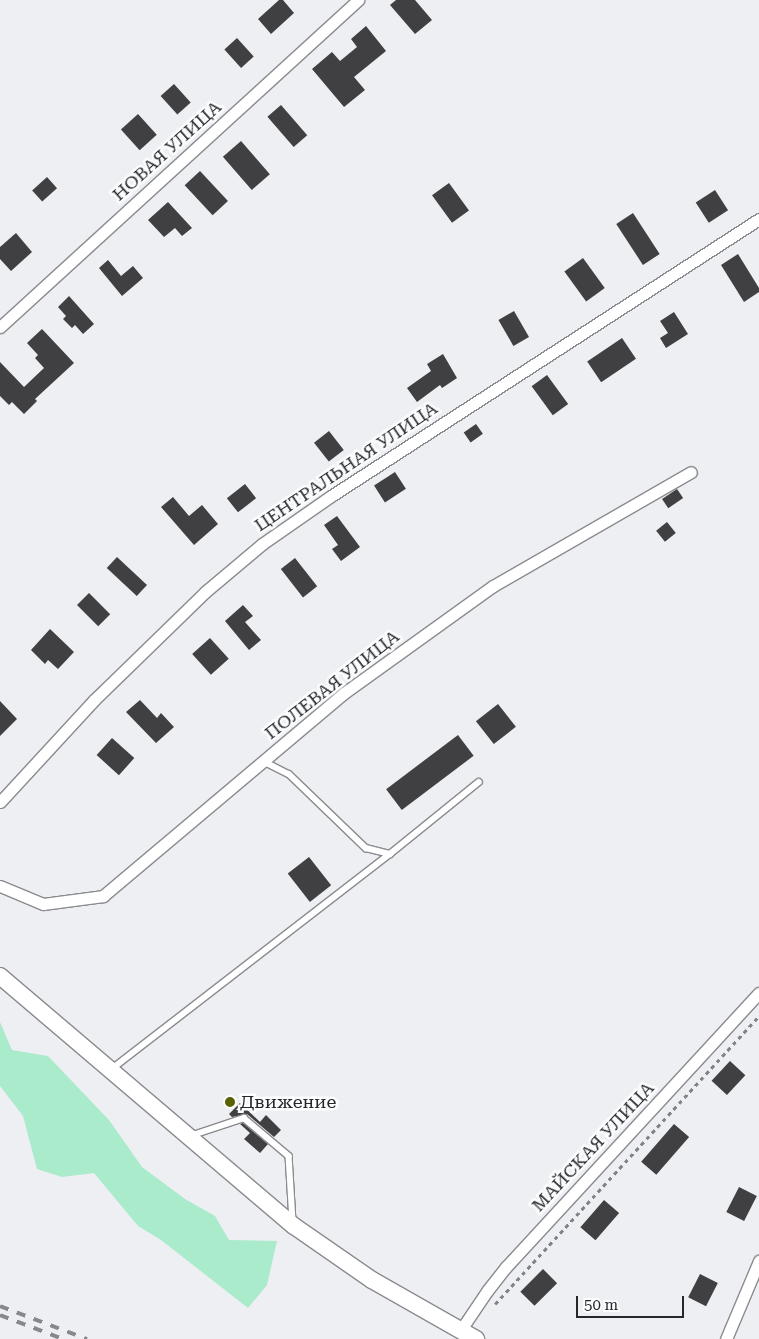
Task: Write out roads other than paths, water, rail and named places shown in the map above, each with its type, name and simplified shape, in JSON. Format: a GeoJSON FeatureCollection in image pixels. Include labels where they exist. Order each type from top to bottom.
{"type":"FeatureCollection","features":[{"type":"Feature","properties":{"kind":"main road"},"geometry":{"type":"LineString","coordinates":[[0,976],[294,1226],[372,1280],[476,1339]]}},
{"type":"Feature","properties":{"kind":"street","name":"НОВАЯ УЛИЦА"},"geometry":{"type":"LineString","coordinates":[[0,327],[358,0]]}},
{"type":"Feature","properties":{"kind":"street","name":"ЦЕНТРАЛЬНАЯ УЛИЦА"},"geometry":{"type":"LineString","coordinates":[[0,802],[94,700],[205,592],[262,544],[331,496],[759,219]]}},
{"type":"Feature","properties":{"kind":"street","name":"ПОЛЕВАЯ УЛИЦА"},"geometry":{"type":"LineString","coordinates":[[0,886],[43,904],[103,896],[344,693],[493,586],[692,472]]}},
{"type":"Feature","properties":{"kind":"street","name":"МАЙСКАЯ УЛИЦА"},"geometry":{"type":"LineString","coordinates":[[460,1331],[506,1267],[759,993]]}},
{"type":"Feature","properties":{"kind":"street"},"geometry":{"type":"LineString","coordinates":[[726,1339],[759,1261]]}},
{"type":"Feature","properties":{"kind":"lane"},"geometry":{"type":"LineString","coordinates":[[263,761],[289,774],[366,848],[390,854]]}},
{"type":"Feature","properties":{"kind":"lane"},"geometry":{"type":"LineString","coordinates":[[110,1070],[390,854],[479,782]]}},
{"type":"Feature","properties":{"kind":"lane"},"geometry":{"type":"LineString","coordinates":[[188,1137],[244,1118],[289,1156],[294,1226]]}},
{"type":"Feature","properties":{"kind":"railway"},"geometry":{"type":"LineString","coordinates":[[0,1306],[87,1339]]}},
{"type":"Feature","properties":{"kind":"railway"},"geometry":{"type":"LineString","coordinates":[[0,1315],[63,1339]]}},
{"type":"Feature","properties":{"kind":"place","name":"Движение"},"geometry":{"type":"Point","coordinates":[230,1102]}}]}
